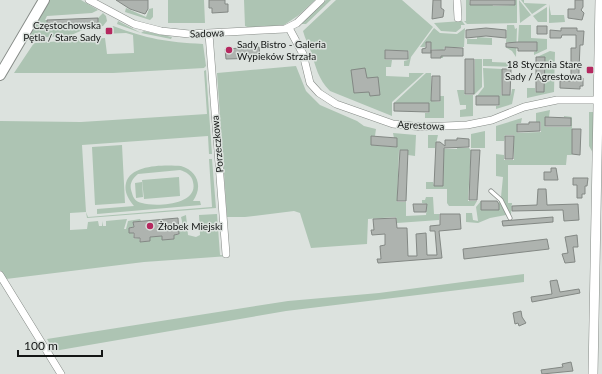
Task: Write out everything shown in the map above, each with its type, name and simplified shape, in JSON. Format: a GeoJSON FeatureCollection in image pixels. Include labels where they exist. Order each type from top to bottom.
{"type":"FeatureCollection","features":[{"type":"Feature","properties":{"kind":"main road"},"geometry":{"type":"LineString","coordinates":[[0,75],[44,0]]}},
{"type":"Feature","properties":{"kind":"main road"},"geometry":{"type":"LineString","coordinates":[[593,374],[600,191],[598,100],[600,0]]}},
{"type":"Feature","properties":{"kind":"street","name":"Sadowa"},"geometry":{"type":"LineString","coordinates":[[89,0],[119,17],[150,28],[189,34],[289,28]]}},
{"type":"Feature","properties":{"kind":"street"},"geometry":{"type":"LineString","coordinates":[[289,28],[322,0]]}},
{"type":"Feature","properties":{"kind":"street"},"geometry":{"type":"LineString","coordinates":[[457,0],[458,18]]}},
{"type":"Feature","properties":{"kind":"street","name":"Agrestowa"},"geometry":{"type":"LineString","coordinates":[[289,28],[300,47],[310,83],[319,93],[336,104],[393,124],[423,127],[468,125],[492,120],[524,107],[557,100],[598,100]]}},
{"type":"Feature","properties":{"kind":"street","name":"Porzeczkowa"},"geometry":{"type":"LineString","coordinates":[[209,34],[226,254]]}},
{"type":"Feature","properties":{"kind":"street"},"geometry":{"type":"LineString","coordinates":[[0,275],[61,374]]}},
{"type":"Feature","properties":{"kind":"lane"},"geometry":{"type":"LineString","coordinates":[[491,191],[501,200],[510,218]]}},
{"type":"Feature","properties":{"kind":"green space"},"geometry":{"type":"Polygon","coordinates":[[[49,0],[81,0],[98,10],[92,13],[47,16],[45,20],[47,20],[47,25],[98,23],[98,18],[103,13],[106,16],[107,21],[103,26],[85,29],[69,36],[28,38],[27,37],[49,0]]]}},
{"type":"Feature","properties":{"kind":"green space"},"geometry":{"type":"Polygon","coordinates":[[[168,0],[204,0],[205,23],[168,23],[168,0]]]}},
{"type":"Feature","properties":{"kind":"green space"},"geometry":{"type":"Polygon","coordinates":[[[244,0],[315,0],[299,15],[284,25],[249,28],[245,26],[244,0]]]}},
{"type":"Feature","properties":{"kind":"green space"},"geometry":{"type":"Polygon","coordinates":[[[326,0],[331,0],[306,24],[301,24],[326,0]]]}},
{"type":"Feature","properties":{"kind":"green space"},"geometry":{"type":"Polygon","coordinates":[[[336,0],[402,0],[433,27],[411,57],[409,66],[404,66],[404,61],[408,60],[409,51],[385,50],[385,60],[392,60],[391,67],[386,67],[386,76],[409,77],[409,73],[424,73],[392,102],[392,116],[330,91],[320,77],[303,31],[336,0]]]}},
{"type":"Feature","properties":{"kind":"green space"},"geometry":{"type":"Polygon","coordinates":[[[466,0],[469,0],[470,5],[492,4],[493,6],[515,5],[515,0],[517,0],[517,23],[467,24],[464,21],[466,21],[466,0]]]}},
{"type":"Feature","properties":{"kind":"green space"},"geometry":{"type":"Polygon","coordinates":[[[519,0],[531,15],[520,23],[519,0]]]}},
{"type":"Feature","properties":{"kind":"green space"},"geometry":{"type":"Polygon","coordinates":[[[521,0],[524,0],[524,3],[547,4],[532,14],[521,0]]]}},
{"type":"Feature","properties":{"kind":"green space"},"geometry":{"type":"Polygon","coordinates":[[[549,4],[551,15],[564,15],[565,22],[549,23],[549,4]]]}},
{"type":"Feature","properties":{"kind":"green space"},"geometry":{"type":"Polygon","coordinates":[[[547,7],[547,22],[538,22],[533,16],[547,7]]]}},
{"type":"Feature","properties":{"kind":"green space"},"geometry":{"type":"Polygon","coordinates":[[[126,8],[146,17],[149,9],[153,8],[153,17],[150,20],[125,12],[126,8]]]}},
{"type":"Feature","properties":{"kind":"green space"},"geometry":{"type":"Polygon","coordinates":[[[118,21],[141,33],[117,24],[118,21]]]}},
{"type":"Feature","properties":{"kind":"green space"},"geometry":{"type":"Polygon","coordinates":[[[462,21],[465,25],[461,25],[461,28],[456,32],[441,31],[434,23],[462,21]]]}},
{"type":"Feature","properties":{"kind":"green space"},"geometry":{"type":"Polygon","coordinates":[[[507,25],[514,25],[515,29],[517,28],[516,57],[512,51],[505,47],[511,47],[511,43],[506,42],[507,25]]]}},
{"type":"Feature","properties":{"kind":"green space"},"geometry":{"type":"Polygon","coordinates":[[[519,25],[531,25],[531,38],[547,39],[547,49],[534,55],[534,52],[537,51],[537,43],[518,42],[519,25]]]}},
{"type":"Feature","properties":{"kind":"green space"},"geometry":{"type":"Polygon","coordinates":[[[113,26],[157,39],[203,44],[206,66],[204,68],[113,73],[14,73],[34,43],[105,38],[107,54],[134,53],[133,35],[126,33],[102,34],[109,32],[113,26]]]}},
{"type":"Feature","properties":{"kind":"green space"},"geometry":{"type":"Polygon","coordinates":[[[434,28],[440,33],[457,34],[465,28],[464,47],[444,47],[443,58],[441,58],[442,50],[431,49],[431,42],[426,42],[425,47],[420,47],[434,28]]]}},
{"type":"Feature","properties":{"kind":"green space"},"geometry":{"type":"Polygon","coordinates":[[[144,31],[172,37],[171,39],[141,33],[144,31]]]}},
{"type":"Feature","properties":{"kind":"green space"},"geometry":{"type":"Polygon","coordinates":[[[477,37],[492,38],[492,45],[467,44],[467,39],[477,39],[477,37]]]}},
{"type":"Feature","properties":{"kind":"green space"},"geometry":{"type":"Polygon","coordinates":[[[550,51],[555,52],[554,92],[527,98],[527,88],[535,88],[535,92],[544,92],[545,57],[537,57],[550,51]]]}},
{"type":"Feature","properties":{"kind":"green space"},"geometry":{"type":"Polygon","coordinates":[[[475,59],[482,59],[482,87],[474,95],[475,59]]]}},
{"type":"Feature","properties":{"kind":"green space"},"geometry":{"type":"Polygon","coordinates":[[[483,59],[492,59],[492,62],[515,63],[515,67],[483,66],[483,59]]]}},
{"type":"Feature","properties":{"kind":"green space"},"geometry":{"type":"Polygon","coordinates":[[[296,66],[306,91],[320,105],[357,121],[364,126],[376,129],[375,136],[371,136],[371,145],[397,147],[397,139],[394,138],[393,133],[416,135],[415,156],[408,155],[408,150],[399,150],[397,202],[406,202],[406,216],[426,215],[427,204],[422,203],[422,200],[425,200],[426,197],[433,197],[434,214],[439,214],[439,220],[397,223],[396,217],[368,219],[367,244],[311,248],[300,213],[294,211],[245,217],[227,217],[217,73],[296,66]]]}},
{"type":"Feature","properties":{"kind":"green space"},"geometry":{"type":"Polygon","coordinates":[[[483,68],[502,69],[501,95],[511,95],[512,89],[515,89],[512,104],[496,109],[496,106],[499,106],[499,96],[477,96],[484,87],[483,68]]]}},
{"type":"Feature","properties":{"kind":"green space"},"geometry":{"type":"Polygon","coordinates":[[[206,70],[212,154],[209,154],[208,136],[82,145],[86,212],[70,213],[70,230],[87,229],[88,222],[98,221],[99,226],[102,226],[102,221],[103,226],[106,226],[106,221],[127,219],[124,229],[126,229],[128,221],[140,219],[141,221],[133,222],[133,227],[129,228],[129,233],[133,233],[134,239],[139,238],[140,242],[150,241],[150,237],[162,236],[162,240],[174,239],[174,235],[179,235],[179,227],[183,226],[181,217],[186,215],[188,235],[196,237],[200,235],[199,215],[217,214],[220,255],[229,256],[144,262],[6,279],[0,270],[0,121],[81,122],[207,114],[204,71],[206,70]]]}},
{"type":"Feature","properties":{"kind":"green space"},"geometry":{"type":"Polygon","coordinates":[[[426,73],[431,73],[431,101],[440,102],[440,96],[444,96],[444,118],[425,118],[425,113],[429,113],[429,103],[394,103],[426,73]]]}},
{"type":"Feature","properties":{"kind":"green space"},"geometry":{"type":"Polygon","coordinates":[[[457,90],[464,90],[465,95],[473,95],[473,116],[460,117],[460,110],[466,109],[466,105],[460,105],[457,90]]]}},
{"type":"Feature","properties":{"kind":"green space"},"geometry":{"type":"Polygon","coordinates":[[[550,110],[549,117],[545,117],[545,127],[571,127],[571,118],[564,116],[572,117],[572,155],[567,155],[566,165],[508,165],[508,203],[512,203],[511,214],[490,218],[478,223],[466,222],[466,213],[472,213],[473,220],[478,221],[476,207],[481,201],[481,210],[499,210],[499,201],[507,213],[509,211],[501,197],[503,177],[496,176],[496,154],[504,155],[504,160],[514,160],[514,135],[505,135],[504,141],[496,141],[496,126],[522,118],[521,123],[517,123],[517,133],[541,132],[541,122],[536,122],[536,113],[550,110]]]}},
{"type":"Feature","properties":{"kind":"green space"},"geometry":{"type":"Polygon","coordinates":[[[589,112],[593,112],[593,153],[589,146],[589,112]]]}},
{"type":"Feature","properties":{"kind":"green space"},"geometry":{"type":"Polygon","coordinates":[[[485,131],[485,148],[471,148],[471,134],[485,131]]]}},
{"type":"Feature","properties":{"kind":"green space"},"geometry":{"type":"Polygon","coordinates":[[[428,135],[438,135],[435,148],[428,148],[428,135]]]}},
{"type":"Feature","properties":{"kind":"green space"},"geometry":{"type":"Polygon","coordinates":[[[122,145],[125,203],[95,205],[92,147],[122,145]]]}},
{"type":"Feature","properties":{"kind":"green space"},"geometry":{"type":"Polygon","coordinates":[[[469,148],[471,150],[468,201],[477,201],[474,206],[449,206],[447,203],[447,189],[426,189],[426,182],[433,182],[434,186],[443,186],[444,149],[469,148]]]}},
{"type":"Feature","properties":{"kind":"green space"},"geometry":{"type":"Polygon","coordinates":[[[209,159],[212,159],[216,208],[87,218],[86,212],[88,217],[212,207],[209,159]]]}},
{"type":"Feature","properties":{"kind":"green space"},"geometry":{"type":"Polygon","coordinates":[[[174,166],[187,168],[195,176],[198,190],[193,201],[200,201],[201,205],[97,214],[97,209],[134,206],[127,195],[126,183],[134,172],[149,167],[174,166]],[[180,170],[138,174],[132,181],[131,185],[133,197],[138,202],[157,205],[175,203],[190,196],[193,190],[193,182],[190,176],[180,170]]]}},
{"type":"Feature","properties":{"kind":"green space"},"geometry":{"type":"Polygon","coordinates":[[[179,177],[180,196],[144,199],[142,180],[179,177]]]}},
{"type":"Feature","properties":{"kind":"green space"},"geometry":{"type":"Polygon","coordinates":[[[142,182],[143,197],[136,198],[135,183],[142,182]]]}},
{"type":"Feature","properties":{"kind":"green space"},"geometry":{"type":"Polygon","coordinates":[[[524,274],[524,282],[286,311],[54,351],[47,339],[288,301],[379,293],[524,274]]]}},
{"type":"Feature","properties":{"kind":"building"},"geometry":{"type":"Polygon","coordinates":[[[116,0],[148,0],[148,9],[145,14],[130,9],[116,0]]]}},
{"type":"Feature","properties":{"kind":"building"},"geometry":{"type":"Polygon","coordinates":[[[209,0],[225,0],[225,4],[228,4],[228,12],[212,13],[212,8],[209,8],[209,0]]]}},
{"type":"Feature","properties":{"kind":"building"},"geometry":{"type":"Polygon","coordinates":[[[433,0],[441,0],[441,8],[444,10],[443,17],[432,19],[433,0]]]}},
{"type":"Feature","properties":{"kind":"building"},"geometry":{"type":"Polygon","coordinates":[[[470,0],[515,0],[515,5],[470,5],[470,0]]]}},
{"type":"Feature","properties":{"kind":"building"},"geometry":{"type":"Polygon","coordinates":[[[575,0],[583,0],[583,7],[581,10],[584,13],[582,20],[568,18],[568,9],[575,9],[575,0]]]}},
{"type":"Feature","properties":{"kind":"building"},"geometry":{"type":"Polygon","coordinates":[[[98,18],[98,23],[47,25],[47,20],[98,18]]]}},
{"type":"Feature","properties":{"kind":"building"},"geometry":{"type":"Polygon","coordinates":[[[537,26],[547,26],[547,34],[537,34],[537,26]]]}},
{"type":"Feature","properties":{"kind":"building"},"geometry":{"type":"Polygon","coordinates":[[[486,28],[506,30],[506,38],[486,36],[466,38],[466,30],[486,28]]]}},
{"type":"Feature","properties":{"kind":"building"},"geometry":{"type":"Polygon","coordinates":[[[561,28],[577,28],[577,31],[584,31],[583,45],[580,45],[579,78],[583,78],[583,86],[580,86],[580,89],[560,88],[560,81],[571,81],[571,48],[576,48],[576,35],[562,35],[561,38],[550,38],[550,30],[561,31],[561,28]]]}},
{"type":"Feature","properties":{"kind":"building"},"geometry":{"type":"Polygon","coordinates":[[[426,42],[431,42],[431,53],[422,53],[422,49],[426,48],[426,42]]]}},
{"type":"Feature","properties":{"kind":"building"},"geometry":{"type":"Polygon","coordinates":[[[537,42],[537,51],[518,51],[518,48],[506,47],[506,43],[537,42]]]}},
{"type":"Feature","properties":{"kind":"building"},"geometry":{"type":"Polygon","coordinates":[[[259,47],[260,58],[226,59],[225,49],[259,47]]]}},
{"type":"Feature","properties":{"kind":"building"},"geometry":{"type":"Polygon","coordinates":[[[445,47],[463,48],[463,56],[441,56],[441,58],[431,58],[431,50],[445,50],[445,47]]]}},
{"type":"Feature","properties":{"kind":"building"},"geometry":{"type":"Polygon","coordinates":[[[385,50],[408,51],[408,59],[385,59],[385,50]]]}},
{"type":"Feature","properties":{"kind":"building"},"geometry":{"type":"Polygon","coordinates":[[[536,57],[545,57],[544,92],[536,92],[536,57]]]}},
{"type":"Feature","properties":{"kind":"building"},"geometry":{"type":"Polygon","coordinates":[[[465,59],[474,59],[474,94],[465,94],[465,59]]]}},
{"type":"Feature","properties":{"kind":"building"},"geometry":{"type":"Polygon","coordinates":[[[365,68],[367,78],[378,77],[380,95],[370,96],[369,92],[354,93],[351,70],[365,68]]]}},
{"type":"Feature","properties":{"kind":"building"},"geometry":{"type":"Polygon","coordinates":[[[502,69],[511,69],[510,95],[502,95],[502,69]]]}},
{"type":"Feature","properties":{"kind":"building"},"geometry":{"type":"Polygon","coordinates":[[[432,76],[440,76],[440,101],[431,101],[432,76]]]}},
{"type":"Feature","properties":{"kind":"building"},"geometry":{"type":"Polygon","coordinates":[[[476,96],[499,96],[499,105],[476,105],[476,96]]]}},
{"type":"Feature","properties":{"kind":"building"},"geometry":{"type":"Polygon","coordinates":[[[394,103],[429,103],[429,112],[394,111],[394,103]]]}},
{"type":"Feature","properties":{"kind":"building"},"geometry":{"type":"Polygon","coordinates":[[[545,117],[571,118],[571,126],[545,126],[545,117]]]}},
{"type":"Feature","properties":{"kind":"building"},"geometry":{"type":"Polygon","coordinates":[[[529,122],[540,122],[540,131],[517,132],[517,124],[529,124],[529,122]]]}},
{"type":"Feature","properties":{"kind":"building"},"geometry":{"type":"Polygon","coordinates":[[[572,129],[581,129],[580,155],[572,154],[572,129]]]}},
{"type":"Feature","properties":{"kind":"building"},"geometry":{"type":"Polygon","coordinates":[[[371,136],[397,138],[397,147],[371,145],[371,136]]]}},
{"type":"Feature","properties":{"kind":"building"},"geometry":{"type":"Polygon","coordinates":[[[505,136],[514,136],[513,159],[505,159],[505,136]]]}},
{"type":"Feature","properties":{"kind":"building"},"geometry":{"type":"Polygon","coordinates":[[[457,138],[469,139],[469,147],[444,148],[443,186],[434,186],[436,142],[440,142],[445,146],[445,140],[457,140],[457,138]]]}},
{"type":"Feature","properties":{"kind":"building"},"geometry":{"type":"Polygon","coordinates":[[[400,150],[408,150],[406,201],[397,201],[400,150]]]}},
{"type":"Feature","properties":{"kind":"building"},"geometry":{"type":"Polygon","coordinates":[[[471,150],[480,150],[477,200],[469,200],[471,150]]]}},
{"type":"Feature","properties":{"kind":"building"},"geometry":{"type":"Polygon","coordinates":[[[551,168],[556,168],[558,180],[544,180],[544,172],[551,172],[551,168]]]}},
{"type":"Feature","properties":{"kind":"building"},"geometry":{"type":"Polygon","coordinates":[[[573,178],[588,178],[587,186],[585,186],[585,194],[582,194],[582,198],[577,198],[577,185],[573,185],[573,178]]]}},
{"type":"Feature","properties":{"kind":"building"},"geometry":{"type":"Polygon","coordinates":[[[538,189],[546,189],[547,205],[578,204],[579,220],[564,221],[563,210],[512,211],[512,206],[537,205],[538,189]]]}},
{"type":"Feature","properties":{"kind":"building"},"geometry":{"type":"Polygon","coordinates":[[[481,201],[497,201],[499,204],[499,210],[481,210],[481,201]]]}},
{"type":"Feature","properties":{"kind":"building"},"geometry":{"type":"Polygon","coordinates":[[[413,204],[427,204],[426,212],[414,212],[413,204]]]}},
{"type":"Feature","properties":{"kind":"building"},"geometry":{"type":"Polygon","coordinates":[[[440,214],[460,214],[461,229],[439,231],[442,258],[378,263],[377,259],[381,259],[380,246],[385,245],[385,234],[372,235],[371,230],[374,230],[373,219],[396,218],[397,228],[407,228],[408,256],[417,256],[416,234],[426,233],[427,255],[437,255],[435,231],[430,231],[430,226],[440,225],[440,214]]]}},
{"type":"Feature","properties":{"kind":"building"},"geometry":{"type":"Polygon","coordinates":[[[553,217],[553,222],[503,226],[502,221],[553,217]]]}},
{"type":"Feature","properties":{"kind":"building","name":"Żłobek Miejski"},"geometry":{"type":"Polygon","coordinates":[[[178,218],[179,234],[174,235],[174,239],[162,240],[162,236],[150,237],[150,241],[140,242],[140,238],[134,238],[134,233],[129,233],[129,228],[134,227],[133,222],[178,218]]]}},
{"type":"Feature","properties":{"kind":"building"},"geometry":{"type":"Polygon","coordinates":[[[577,235],[578,247],[573,247],[575,262],[565,263],[562,254],[568,253],[565,237],[577,235]]]}},
{"type":"Feature","properties":{"kind":"building"},"geometry":{"type":"Polygon","coordinates":[[[547,239],[549,249],[464,259],[463,249],[547,239]]]}},
{"type":"Feature","properties":{"kind":"building"},"geometry":{"type":"Polygon","coordinates":[[[557,280],[560,292],[579,289],[580,293],[532,302],[531,297],[552,294],[550,281],[557,280]]]}},
{"type":"Feature","properties":{"kind":"building"},"geometry":{"type":"Polygon","coordinates":[[[521,311],[522,317],[526,323],[519,326],[518,323],[515,324],[513,313],[521,311]]]}},
{"type":"Feature","properties":{"kind":"building"},"geometry":{"type":"Polygon","coordinates":[[[571,362],[573,371],[542,374],[541,370],[563,367],[562,364],[571,362]]]}},
{"type":"Feature","properties":{"kind":"place","name":"Częstochowska Pętla / Stare Sady"},"geometry":{"type":"Point","coordinates":[109,31]}},
{"type":"Feature","properties":{"kind":"place","name":"Sady Bistro - Galeria Wypieków Strzała"},"geometry":{"type":"Point","coordinates":[229,50]}},
{"type":"Feature","properties":{"kind":"place","name":"18 Stycznia Stare Sady / Agrestowa"},"geometry":{"type":"Point","coordinates":[590,70]}},
{"type":"Feature","properties":{"kind":"place","name":"Żłobek Miejski"},"geometry":{"type":"Point","coordinates":[150,226]}}]}
